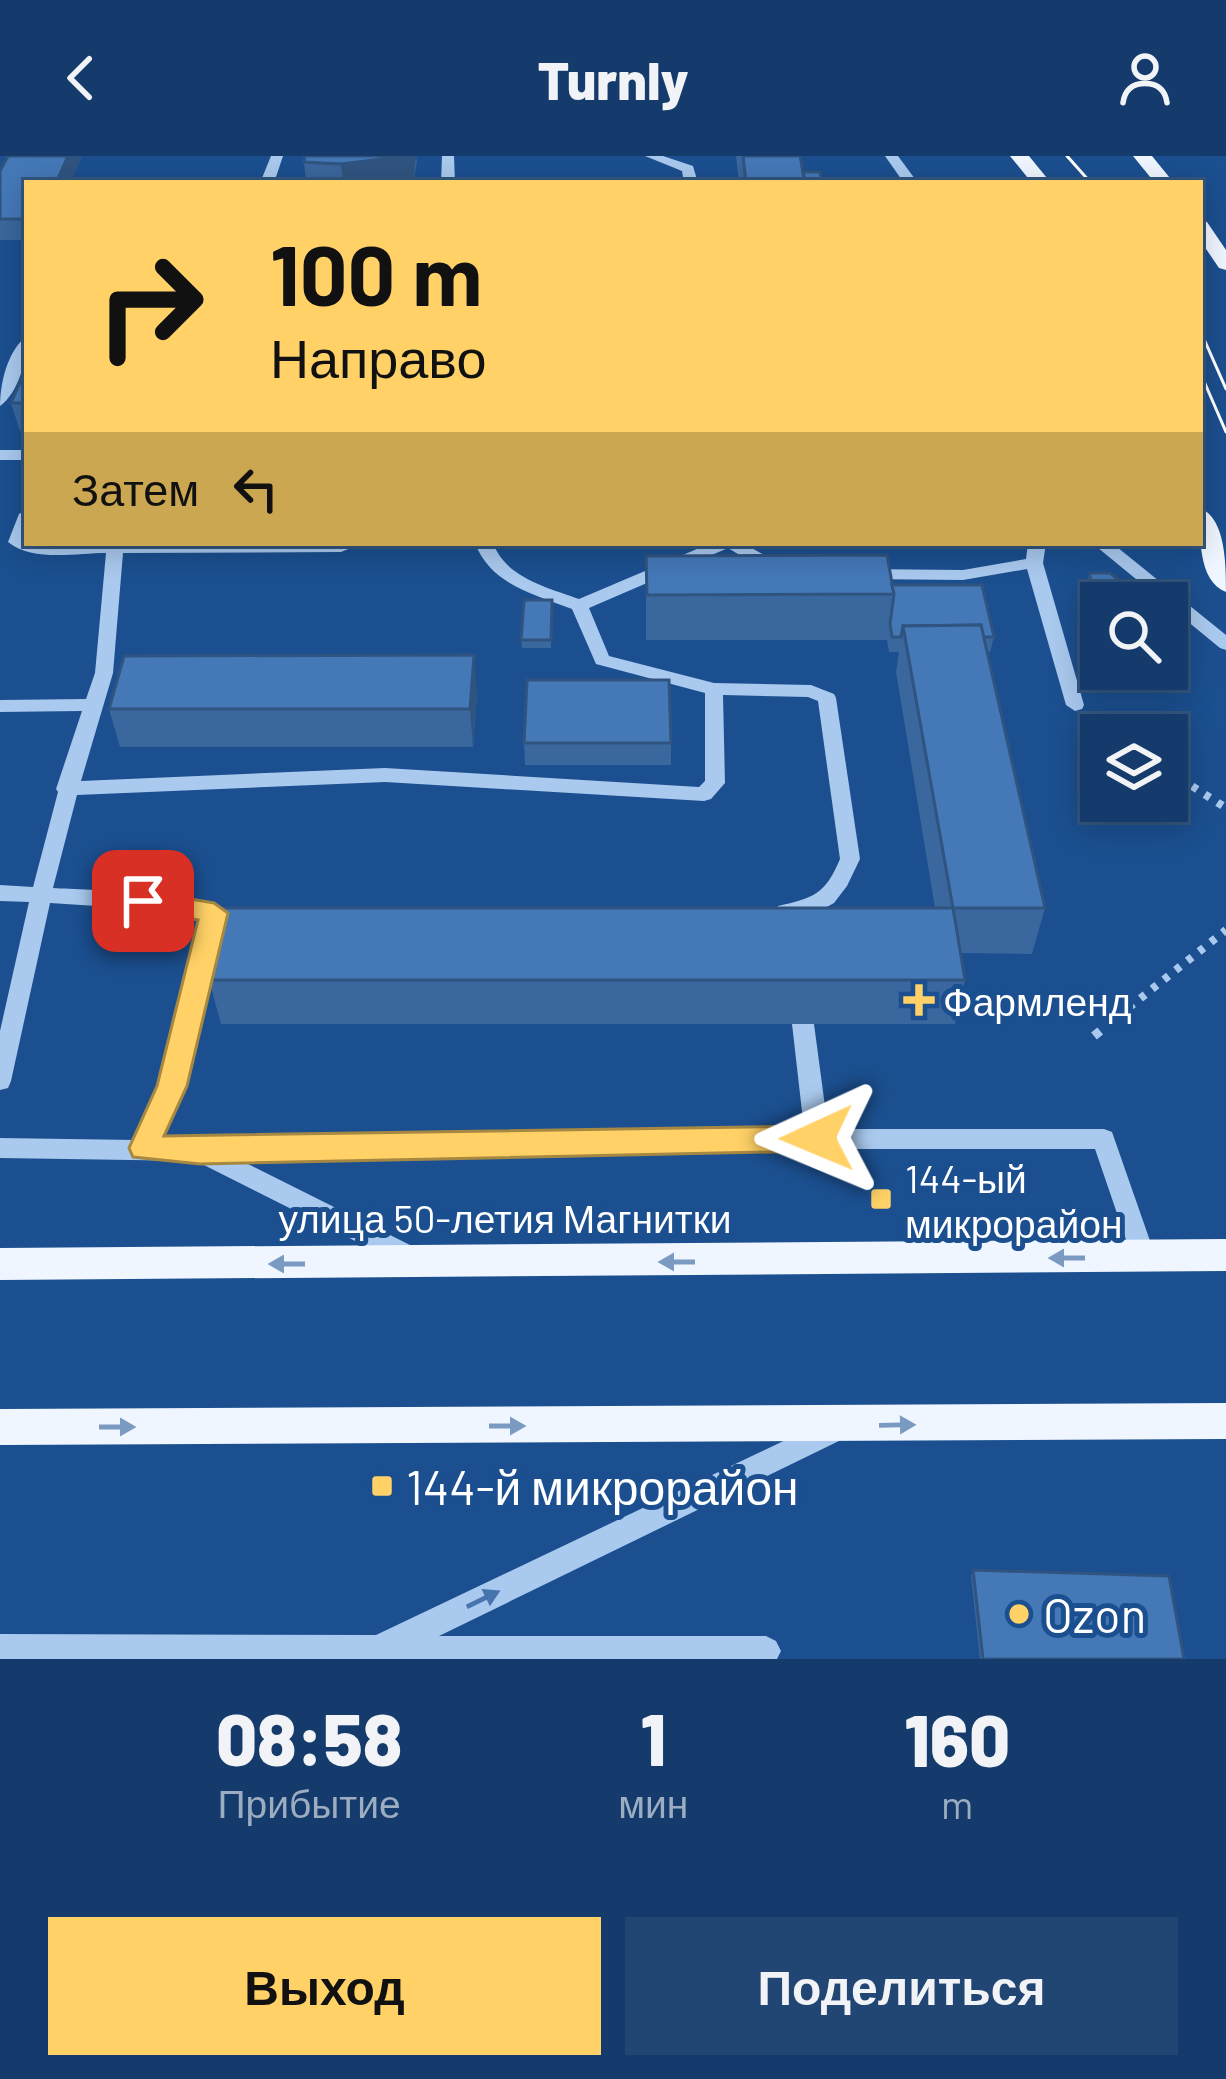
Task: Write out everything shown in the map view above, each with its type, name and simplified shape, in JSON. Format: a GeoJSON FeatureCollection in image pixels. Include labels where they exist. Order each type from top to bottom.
{"type":"FeatureCollection","features":[{"type":"Feature","properties":{"kind":"main road"},"geometry":{"type":"LineString","coordinates":[[1019,156],[1039,180]]}},
{"type":"Feature","properties":{"kind":"main road"},"geometry":{"type":"LineString","coordinates":[[1142,156],[1162,180]]}},
{"type":"Feature","properties":{"kind":"main road"},"geometry":{"type":"LineString","coordinates":[[1203,230],[1226,264]]}},
{"type":"Feature","properties":{"kind":"main road"},"geometry":{"type":"LineString","coordinates":[[1203,523],[1226,584]]}},
{"type":"Feature","properties":{"kind":"main road","name":"улица 50-летия Магнитки"},"geometry":{"type":"LineString","coordinates":[[0,1264],[1226,1255]]}},
{"type":"Feature","properties":{"kind":"main road"},"geometry":{"type":"LineString","coordinates":[[0,1427],[1226,1421]]}},
{"type":"Feature","properties":{"kind":"street"},"geometry":{"type":"LineString","coordinates":[[651,156],[688,169],[690,180]]}},
{"type":"Feature","properties":{"kind":"street"},"geometry":{"type":"LineString","coordinates":[[0,401],[24,347]]}},
{"type":"Feature","properties":{"kind":"street"},"geometry":{"type":"LineString","coordinates":[[0,1081],[66,789],[104,673],[114,546],[23,547],[17,538],[24,521]]}},
{"type":"Feature","properties":{"kind":"street"},"geometry":{"type":"LineString","coordinates":[[485,546],[489,562],[502,572],[579,606],[602,660],[714,689],[812,692],[827,698],[850,859],[841,882],[804,922],[759,912]]}},
{"type":"Feature","properties":{"kind":"street"},"geometry":{"type":"LineString","coordinates":[[579,606],[721,546]]}},
{"type":"Feature","properties":{"kind":"street"},"geometry":{"type":"LineString","coordinates":[[733,546],[791,572]]}},
{"type":"Feature","properties":{"kind":"street"},"geometry":{"type":"LineString","coordinates":[[1105,546],[1226,644]]}},
{"type":"Feature","properties":{"kind":"street"},"geometry":{"type":"LineString","coordinates":[[850,574],[963,575],[1035,553],[1076,705]]}},
{"type":"Feature","properties":{"kind":"street"},"geometry":{"type":"LineString","coordinates":[[66,789],[385,775],[704,794],[715,783],[714,689]]}},
{"type":"Feature","properties":{"kind":"street"},"geometry":{"type":"LineString","coordinates":[[0,706],[93,705]]}},
{"type":"Feature","properties":{"kind":"street"},"geometry":{"type":"LineString","coordinates":[[0,893],[143,901],[226,913],[172,1086],[144,1148]]}},
{"type":"Feature","properties":{"kind":"street"},"geometry":{"type":"LineString","coordinates":[[803,1024],[817,1138]]}},
{"type":"Feature","properties":{"kind":"street"},"geometry":{"type":"LineString","coordinates":[[0,1148],[200,1151],[817,1138],[1104,1139],[1144,1258]]}},
{"type":"Feature","properties":{"kind":"street"},"geometry":{"type":"LineString","coordinates":[[200,1151],[422,1264]]}},
{"type":"Feature","properties":{"kind":"street"},"geometry":{"type":"LineString","coordinates":[[377,1654],[843,1426]]}},
{"type":"Feature","properties":{"kind":"street"},"geometry":{"type":"LineString","coordinates":[[0,1649],[377,1654],[766,1651]]}},
{"type":"Feature","properties":{"kind":"path"},"geometry":{"type":"LineString","coordinates":[[1188,784],[1226,808]]}},
{"type":"Feature","properties":{"kind":"path"},"geometry":{"type":"LineString","coordinates":[[1094,1036],[1226,930]]}},
{"type":"Feature","properties":{"kind":"building"},"geometry":{"type":"Polygon","coordinates":[[[8,156],[68,156],[57,180],[24,180],[24,219],[0,219],[0,171],[8,156]]]}},
{"type":"Feature","properties":{"kind":"building"},"geometry":{"type":"Polygon","coordinates":[[[305,156],[406,156],[341,164],[304,162],[305,156]]]}},
{"type":"Feature","properties":{"kind":"building"},"geometry":{"type":"Polygon","coordinates":[[[743,156],[800,156],[804,180],[746,180],[743,156]]]}},
{"type":"Feature","properties":{"kind":"building"},"geometry":{"type":"Polygon","coordinates":[[[803,172],[820,172],[821,180],[804,180],[803,172]]]}},
{"type":"Feature","properties":{"kind":"building"},"geometry":{"type":"Polygon","coordinates":[[[24,373],[24,403],[11,403],[24,373]]]}},
{"type":"Feature","properties":{"kind":"building"},"geometry":{"type":"Polygon","coordinates":[[[887,555],[894,594],[647,595],[646,556],[887,555]]]}},
{"type":"Feature","properties":{"kind":"building"},"geometry":{"type":"Polygon","coordinates":[[[1089,573],[1110,573],[1122,582],[1091,582],[1089,573]]]}},
{"type":"Feature","properties":{"kind":"building"},"geometry":{"type":"Polygon","coordinates":[[[892,585],[982,585],[994,637],[983,637],[981,625],[903,626],[901,637],[892,637],[892,585]]]}},
{"type":"Feature","properties":{"kind":"building"},"geometry":{"type":"Polygon","coordinates":[[[524,600],[552,600],[551,640],[521,640],[524,600]]]}},
{"type":"Feature","properties":{"kind":"building"},"geometry":{"type":"Polygon","coordinates":[[[981,625],[1045,908],[953,908],[903,626],[981,625]]]}},
{"type":"Feature","properties":{"kind":"building"},"geometry":{"type":"Polygon","coordinates":[[[474,655],[470,709],[109,709],[124,656],[474,655]]]}},
{"type":"Feature","properties":{"kind":"building"},"geometry":{"type":"Polygon","coordinates":[[[527,680],[669,680],[671,743],[524,743],[527,680]]]}},
{"type":"Feature","properties":{"kind":"building"},"geometry":{"type":"Polygon","coordinates":[[[224,908],[953,908],[965,980],[209,980],[224,908]]]}},
{"type":"Feature","properties":{"kind":"building"},"geometry":{"type":"Polygon","coordinates":[[[973,1570],[1169,1576],[1184,1659],[983,1659],[973,1570]]]}},
{"type":"Feature","properties":{"kind":"tram line"},"geometry":{"type":"LineString","coordinates":[[1067,156],[1088,180]]}},
{"type":"Feature","properties":{"kind":"tram line"},"geometry":{"type":"LineString","coordinates":[[1203,337],[1226,389]]}},
{"type":"Feature","properties":{"kind":"tram line"},"geometry":{"type":"LineString","coordinates":[[1203,379],[1226,432]]}},
{"type":"Feature","properties":{"kind":"place","name":"Фармленд"},"geometry":{"type":"Point","coordinates":[919,1000]}},
{"type":"Feature","properties":{"kind":"place","name":"144-ый микрорайон"},"geometry":{"type":"Point","coordinates":[881,1199]}},
{"type":"Feature","properties":{"kind":"place","name":"144-й микрорайон"},"geometry":{"type":"Point","coordinates":[382,1486]}},
{"type":"Feature","properties":{"kind":"place","name":"Ozon"},"geometry":{"type":"Point","coordinates":[1019,1614]}},
{"type":"Feature","properties":{"kind":"route"},"geometry":{"type":"LineString","coordinates":[[143,901],[214,913],[172,1086],[144,1148],[200,1151],[817,1138]]}}]}
